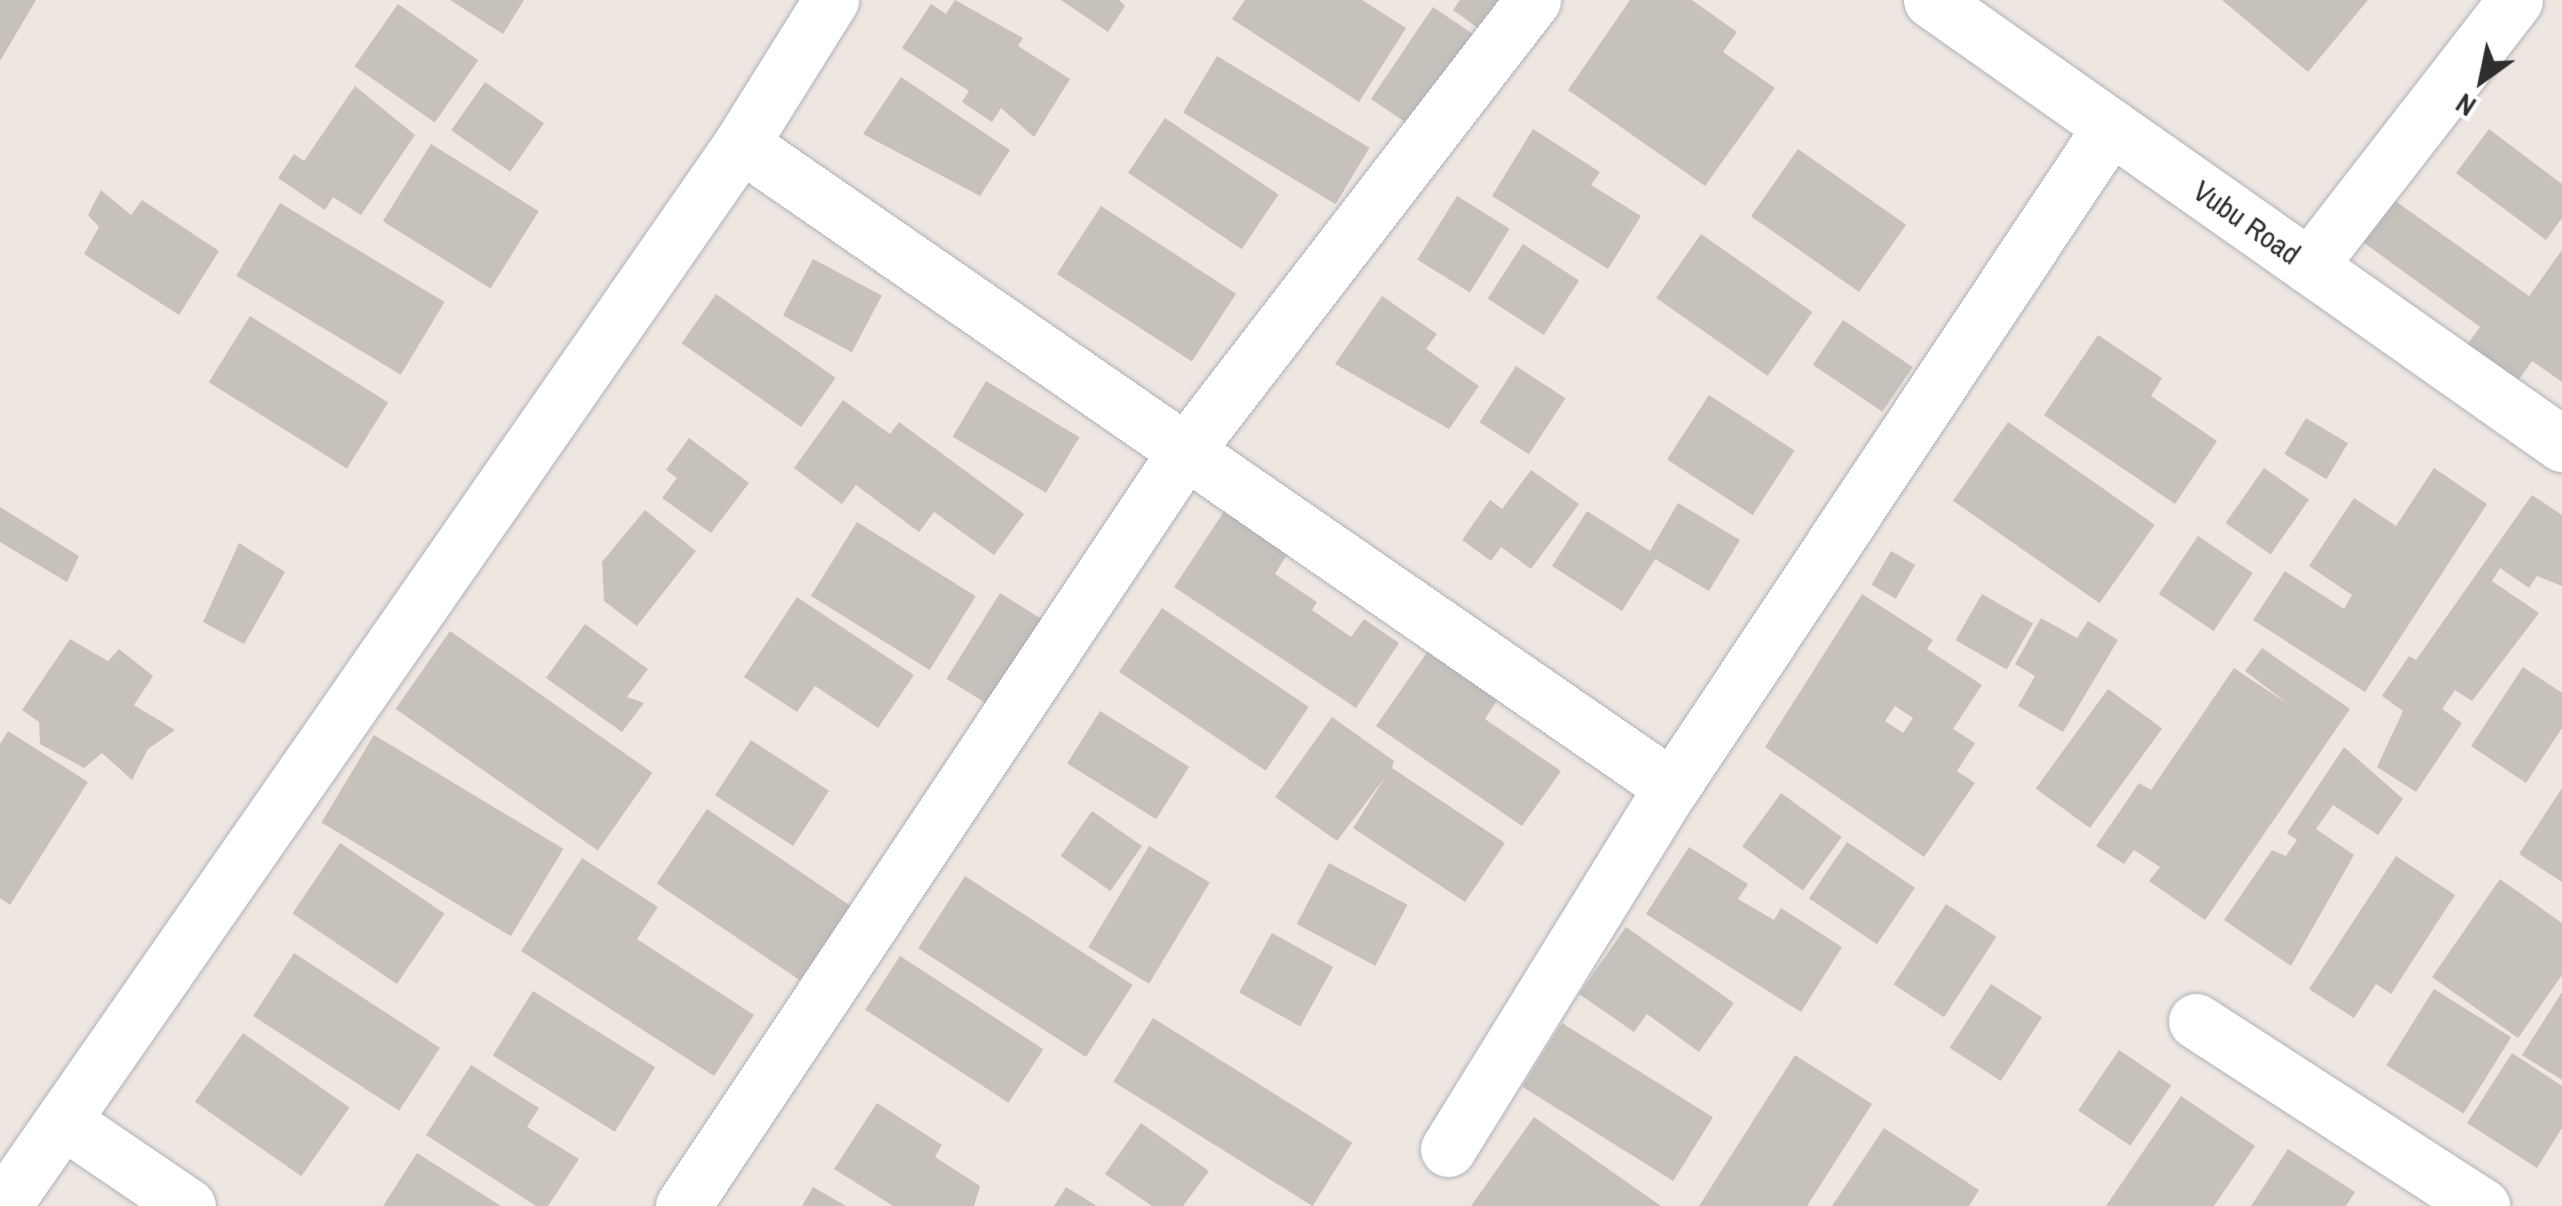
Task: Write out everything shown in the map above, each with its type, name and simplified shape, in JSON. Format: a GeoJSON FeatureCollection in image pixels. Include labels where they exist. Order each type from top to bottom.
{"type":"FeatureCollection","features":[{"type":"Feature","properties":{"kind":"street"},"geometry":{"type":"LineString","coordinates":[[4,1206],[741,144],[831,0]]}},
{"type":"Feature","properties":{"kind":"street"},"geometry":{"type":"LineString","coordinates":[[683,1206],[1184,453],[1532,0]]}},
{"type":"Feature","properties":{"kind":"street","name":"Vubu Road"},"geometry":{"type":"LineString","coordinates":[[1931,0],[2562,444]]}},
{"type":"Feature","properties":{"kind":"street"},"geometry":{"type":"LineString","coordinates":[[2309,266],[2516,0]]}},
{"type":"Feature","properties":{"kind":"street"},"geometry":{"type":"LineString","coordinates":[[1448,1149],[1672,787],[2111,126]]}},
{"type":"Feature","properties":{"kind":"street"},"geometry":{"type":"LineString","coordinates":[[741,144],[1672,787]]}},
{"type":"Feature","properties":{"kind":"street"},"geometry":{"type":"LineString","coordinates":[[2196,1022],[2482,1206]]}},
{"type":"Feature","properties":{"kind":"street"},"geometry":{"type":"LineString","coordinates":[[63,1122],[188,1206]]}},
{"type":"Feature","properties":{"kind":"building"},"geometry":{"type":"Polygon","coordinates":[[[0,0],[36,0],[0,61],[0,0]]]}},
{"type":"Feature","properties":{"kind":"building"},"geometry":{"type":"Polygon","coordinates":[[[450,0],[524,0],[503,34],[450,0]]]}},
{"type":"Feature","properties":{"kind":"building"},"geometry":{"type":"Polygon","coordinates":[[[955,0],[1023,38],[1018,46],[1070,79],[1034,137],[1001,108],[992,122],[962,102],[969,91],[902,48],[931,4],[946,14],[955,0]]]}},
{"type":"Feature","properties":{"kind":"building"},"geometry":{"type":"Polygon","coordinates":[[[1061,0],[1119,0],[1125,6],[1108,32],[1061,0]]]}},
{"type":"Feature","properties":{"kind":"building"},"geometry":{"type":"Polygon","coordinates":[[[1245,0],[1362,0],[1406,28],[1359,102],[1232,19],[1245,0]]]}},
{"type":"Feature","properties":{"kind":"building"},"geometry":{"type":"Polygon","coordinates":[[[1460,0],[1528,0],[1497,42],[1453,10],[1460,0]]]}},
{"type":"Feature","properties":{"kind":"building"},"geometry":{"type":"Polygon","coordinates":[[[1630,0],[1692,0],[1737,32],[1723,52],[1775,88],[1705,186],[1568,90],[1630,0]]]}},
{"type":"Feature","properties":{"kind":"building"},"geometry":{"type":"Polygon","coordinates":[[[2222,0],[2368,0],[2308,72],[2222,0]]]}},
{"type":"Feature","properties":{"kind":"building"},"geometry":{"type":"Polygon","coordinates":[[[398,4],[478,60],[435,122],[354,66],[398,4]]]}},
{"type":"Feature","properties":{"kind":"building"},"geometry":{"type":"Polygon","coordinates":[[[1433,7],[1484,42],[1422,134],[1371,99],[1433,7]]]}},
{"type":"Feature","properties":{"kind":"building"},"geometry":{"type":"Polygon","coordinates":[[[1217,56],[1370,148],[1336,204],[1183,113],[1217,56]]]}},
{"type":"Feature","properties":{"kind":"building"},"geometry":{"type":"Polygon","coordinates":[[[901,77],[1010,150],[980,196],[863,134],[901,77]]]}},
{"type":"Feature","properties":{"kind":"building"},"geometry":{"type":"Polygon","coordinates":[[[485,82],[544,123],[510,172],[451,130],[485,82]]]}},
{"type":"Feature","properties":{"kind":"building"},"geometry":{"type":"Polygon","coordinates":[[[355,86],[415,135],[361,215],[333,197],[325,210],[278,178],[294,154],[304,161],[355,86]]]}},
{"type":"Feature","properties":{"kind":"building"},"geometry":{"type":"Polygon","coordinates":[[[1165,118],[1279,195],[1242,249],[1128,173],[1165,118]]]}},
{"type":"Feature","properties":{"kind":"building"},"geometry":{"type":"Polygon","coordinates":[[[1533,129],[1600,172],[1591,185],[1641,216],[1608,269],[1492,196],[1533,129]]]}},
{"type":"Feature","properties":{"kind":"building"},"geometry":{"type":"Polygon","coordinates":[[[2489,129],[2562,184],[2562,218],[2546,240],[2456,173],[2489,129]]]}},
{"type":"Feature","properties":{"kind":"building"},"geometry":{"type":"Polygon","coordinates":[[[431,144],[539,211],[490,288],[383,221],[431,144]]]}},
{"type":"Feature","properties":{"kind":"building"},"geometry":{"type":"Polygon","coordinates":[[[1798,149],[1906,225],[1859,292],[1751,216],[1798,149]]]}},
{"type":"Feature","properties":{"kind":"building"},"geometry":{"type":"Polygon","coordinates":[[[101,190],[131,215],[142,200],[219,251],[179,315],[84,254],[99,227],[88,215],[101,190]]]}},
{"type":"Feature","properties":{"kind":"building"},"geometry":{"type":"Polygon","coordinates":[[[2384,193],[2529,296],[2562,250],[2562,382],[2532,361],[2518,381],[2467,345],[2480,327],[2353,235],[2384,193]]]}},
{"type":"Feature","properties":{"kind":"building"},"geometry":{"type":"Polygon","coordinates":[[[1457,196],[1510,229],[1470,292],[1417,260],[1457,196]]]}},
{"type":"Feature","properties":{"kind":"building"},"geometry":{"type":"Polygon","coordinates":[[[280,203],[445,302],[401,375],[236,276],[280,203]]]}},
{"type":"Feature","properties":{"kind":"building"},"geometry":{"type":"Polygon","coordinates":[[[1101,206],[1236,294],[1192,362],[1057,274],[1101,206]]]}},
{"type":"Feature","properties":{"kind":"building"},"geometry":{"type":"Polygon","coordinates":[[[1701,234],[1812,312],[1768,376],[1656,298],[1701,234]]]}},
{"type":"Feature","properties":{"kind":"building"},"geometry":{"type":"Polygon","coordinates":[[[1523,244],[1579,280],[1544,335],[1488,299],[1523,244]]]}},
{"type":"Feature","properties":{"kind":"building"},"geometry":{"type":"Polygon","coordinates":[[[813,259],[882,296],[852,352],[783,316],[813,259]]]}},
{"type":"Feature","properties":{"kind":"building"},"geometry":{"type":"Polygon","coordinates":[[[716,294],[836,378],[801,427],[682,343],[716,294]]]}},
{"type":"Feature","properties":{"kind":"building"},"geometry":{"type":"Polygon","coordinates":[[[1382,296],[1437,334],[1426,349],[1479,386],[1449,429],[1335,364],[1382,296]]]}},
{"type":"Feature","properties":{"kind":"building"},"geometry":{"type":"Polygon","coordinates":[[[250,316],[388,402],[347,469],[209,382],[250,316]]]}},
{"type":"Feature","properties":{"kind":"building"},"geometry":{"type":"Polygon","coordinates":[[[1843,320],[1913,367],[1882,412],[1813,365],[1843,320]]]}},
{"type":"Feature","properties":{"kind":"building"},"geometry":{"type":"Polygon","coordinates":[[[2098,335],[2162,378],[2151,396],[2217,441],[2175,504],[2044,415],[2098,335]]]}},
{"type":"Feature","properties":{"kind":"building"},"geometry":{"type":"Polygon","coordinates":[[[1516,366],[1565,398],[1529,454],[1480,422],[1516,366]]]}},
{"type":"Feature","properties":{"kind":"building"},"geometry":{"type":"Polygon","coordinates":[[[986,381],[1079,437],[1046,493],[953,437],[986,381]]]}},
{"type":"Feature","properties":{"kind":"building"},"geometry":{"type":"Polygon","coordinates":[[[1709,395],[1795,451],[1753,515],[1667,460],[1709,395]]]}},
{"type":"Feature","properties":{"kind":"building"},"geometry":{"type":"Polygon","coordinates":[[[843,400],[890,434],[899,422],[1024,514],[994,555],[934,512],[919,532],[856,485],[842,504],[794,468],[843,400]]]}},
{"type":"Feature","properties":{"kind":"building"},"geometry":{"type":"Polygon","coordinates":[[[2306,418],[2348,443],[2326,479],[2284,454],[2306,418]]]}},
{"type":"Feature","properties":{"kind":"building"},"geometry":{"type":"Polygon","coordinates":[[[2008,422],[2155,525],[2100,603],[1953,501],[2008,422]]]}},
{"type":"Feature","properties":{"kind":"building"},"geometry":{"type":"Polygon","coordinates":[[[689,438],[749,483],[711,533],[662,498],[677,478],[666,470],[689,438]]]}},
{"type":"Feature","properties":{"kind":"building"},"geometry":{"type":"Polygon","coordinates":[[[2264,468],[2309,500],[2271,554],[2226,523],[2264,468]]]}},
{"type":"Feature","properties":{"kind":"building"},"geometry":{"type":"Polygon","coordinates":[[[2434,468],[2487,504],[2365,692],[2253,620],[2285,571],[2344,609],[2352,595],[2309,566],[2354,498],[2396,526],[2434,468]]]}},
{"type":"Feature","properties":{"kind":"building"},"geometry":{"type":"Polygon","coordinates":[[[1531,470],[1579,504],[1531,569],[1501,547],[1491,561],[1462,540],[1490,500],[1502,509],[1531,470]]]}},
{"type":"Feature","properties":{"kind":"building"},"geometry":{"type":"Polygon","coordinates":[[[2532,495],[2562,515],[2562,586],[2537,576],[2529,588],[2500,568],[2492,581],[2539,613],[2472,701],[2455,690],[2442,709],[2462,723],[2416,792],[2377,767],[2403,711],[2382,696],[2409,656],[2416,660],[2532,495]]]}},
{"type":"Feature","properties":{"kind":"building"},"geometry":{"type":"Polygon","coordinates":[[[1678,503],[1740,540],[1709,591],[1655,559],[1622,611],[1552,566],[1587,511],[1650,551],[1678,503]]]}},
{"type":"Feature","properties":{"kind":"building"},"geometry":{"type":"Polygon","coordinates":[[[0,507],[79,556],[67,582],[0,542],[0,507]]]}},
{"type":"Feature","properties":{"kind":"building"},"geometry":{"type":"Polygon","coordinates":[[[1227,507],[1290,550],[1275,574],[1317,602],[1312,610],[1351,637],[1364,619],[1399,643],[1356,708],[1174,587],[1227,507]]]}},
{"type":"Feature","properties":{"kind":"building"},"geometry":{"type":"Polygon","coordinates":[[[645,510],[696,551],[637,626],[604,601],[602,562],[645,510]]]}},
{"type":"Feature","properties":{"kind":"building"},"geometry":{"type":"Polygon","coordinates":[[[857,522],[976,596],[930,670],[811,596],[857,522]]]}},
{"type":"Feature","properties":{"kind":"building"},"geometry":{"type":"Polygon","coordinates":[[[2198,536],[2253,573],[2214,631],[2159,594],[2198,536]]]}},
{"type":"Feature","properties":{"kind":"building"},"geometry":{"type":"Polygon","coordinates":[[[239,543],[285,572],[244,644],[203,622],[239,543]]]}},
{"type":"Feature","properties":{"kind":"building"},"geometry":{"type":"Polygon","coordinates":[[[1891,551],[1915,565],[1896,599],[1872,585],[1891,551]]]}},
{"type":"Feature","properties":{"kind":"building"},"geometry":{"type":"Polygon","coordinates":[[[1000,593],[1042,619],[988,705],[946,679],[1000,593]]]}},
{"type":"Feature","properties":{"kind":"building"},"geometry":{"type":"Polygon","coordinates":[[[1862,594],[1933,640],[1927,649],[1982,685],[1953,729],[1975,743],[1957,771],[1975,783],[1924,857],[1765,747],[1862,594]],[[1895,706],[1885,721],[1903,733],[1913,718],[1895,706]]]}},
{"type":"Feature","properties":{"kind":"building"},"geometry":{"type":"Polygon","coordinates":[[[1982,594],[2033,624],[2007,669],[1956,640],[1982,594]]]}},
{"type":"Feature","properties":{"kind":"building"},"geometry":{"type":"Polygon","coordinates":[[[797,597],[914,675],[878,728],[815,686],[797,712],[744,677],[797,597]]]}},
{"type":"Feature","properties":{"kind":"building"},"geometry":{"type":"Polygon","coordinates":[[[1162,608],[1309,707],[1266,771],[1119,672],[1162,608]]]}},
{"type":"Feature","properties":{"kind":"building"},"geometry":{"type":"Polygon","coordinates":[[[2041,618],[2077,638],[2088,621],[2118,640],[2063,732],[2018,706],[2035,676],[2015,664],[2041,618]]]}},
{"type":"Feature","properties":{"kind":"building"},"geometry":{"type":"Polygon","coordinates":[[[585,624],[648,669],[627,697],[644,703],[622,732],[546,678],[585,624]]]}},
{"type":"Feature","properties":{"kind":"building"},"geometry":{"type":"Polygon","coordinates":[[[450,631],[652,773],[598,850],[396,709],[450,631]]]}},
{"type":"Feature","properties":{"kind":"building"},"geometry":{"type":"Polygon","coordinates":[[[70,639],[108,661],[119,649],[153,676],[134,705],[175,730],[148,749],[132,780],[102,753],[84,768],[40,744],[39,722],[22,710],[70,639]]]}},
{"type":"Feature","properties":{"kind":"building"},"geometry":{"type":"Polygon","coordinates":[[[1430,648],[1500,696],[1485,719],[1561,771],[1522,826],[1376,726],[1430,648]]]}},
{"type":"Feature","properties":{"kind":"building"},"geometry":{"type":"Polygon","coordinates":[[[2262,648],[2350,709],[2205,920],[2149,881],[2160,867],[2134,850],[2124,864],[2096,846],[2139,783],[2151,790],[2234,668],[2288,704],[2245,671],[2262,648]]]}},
{"type":"Feature","properties":{"kind":"building"},"geometry":{"type":"Polygon","coordinates":[[[2523,667],[2562,693],[2562,728],[2526,783],[2471,746],[2523,667]]]}},
{"type":"Feature","properties":{"kind":"building"},"geometry":{"type":"Polygon","coordinates":[[[2108,689],[2162,728],[2090,828],[2036,789],[2108,689]]]}},
{"type":"Feature","properties":{"kind":"building"},"geometry":{"type":"Polygon","coordinates":[[[1100,711],[1189,767],[1156,819],[1067,764],[1100,711]]]}},
{"type":"Feature","properties":{"kind":"building"},"geometry":{"type":"Polygon","coordinates":[[[1332,717],[1394,761],[1392,768],[1505,843],[1465,902],[1353,828],[1386,776],[1337,841],[1275,797],[1332,717]]]}},
{"type":"Feature","properties":{"kind":"building"},"geometry":{"type":"Polygon","coordinates":[[[8,731],[88,782],[10,905],[0,898],[0,744],[8,731]]]}},
{"type":"Feature","properties":{"kind":"building"},"geometry":{"type":"Polygon","coordinates":[[[374,735],[563,849],[511,936],[321,822],[374,735]]]}},
{"type":"Feature","properties":{"kind":"building"},"geometry":{"type":"Polygon","coordinates":[[[751,740],[829,791],[793,846],[715,795],[751,740]]]}},
{"type":"Feature","properties":{"kind":"building"},"geometry":{"type":"Polygon","coordinates":[[[2344,747],[2403,799],[2378,835],[2333,805],[2316,829],[2354,855],[2291,966],[2224,920],[2272,850],[2286,856],[2297,840],[2287,833],[2344,747]]]}},
{"type":"Feature","properties":{"kind":"building"},"geometry":{"type":"Polygon","coordinates":[[[2562,788],[2562,882],[2519,854],[2562,788]]]}},
{"type":"Feature","properties":{"kind":"building"},"geometry":{"type":"Polygon","coordinates":[[[1781,793],[1842,837],[1803,890],[1742,846],[1781,793]]]}},
{"type":"Feature","properties":{"kind":"building"},"geometry":{"type":"Polygon","coordinates":[[[707,809],[851,906],[801,981],[657,884],[707,809]]]}},
{"type":"Feature","properties":{"kind":"building"},"geometry":{"type":"Polygon","coordinates":[[[1092,811],[1142,846],[1110,891],[1060,856],[1092,811]]]}},
{"type":"Feature","properties":{"kind":"building"},"geometry":{"type":"Polygon","coordinates":[[[1847,842],[1915,888],[1877,944],[1809,898],[1847,842]]]}},
{"type":"Feature","properties":{"kind":"building"},"geometry":{"type":"Polygon","coordinates":[[[340,843],[444,913],[397,984],[292,913],[340,843]]]}},
{"type":"Feature","properties":{"kind":"building"},"geometry":{"type":"Polygon","coordinates":[[[1149,846],[1210,883],[1149,984],[1088,947],[1149,846]]]}},
{"type":"Feature","properties":{"kind":"building"},"geometry":{"type":"Polygon","coordinates":[[[1689,847],[1748,884],[1738,899],[1774,920],[1781,908],[1842,947],[1801,1012],[1646,914],[1689,847]]]}},
{"type":"Feature","properties":{"kind":"building"},"geometry":{"type":"Polygon","coordinates":[[[2396,856],[2455,895],[2391,994],[2376,984],[2354,1018],[2309,989],[2396,856]]]}},
{"type":"Feature","properties":{"kind":"building"},"geometry":{"type":"Polygon","coordinates":[[[582,858],[658,907],[637,939],[754,1015],[714,1076],[521,951],[582,858]]]}},
{"type":"Feature","properties":{"kind":"building"},"geometry":{"type":"Polygon","coordinates":[[[1329,863],[1408,905],[1375,966],[1297,924],[1329,863]]]}},
{"type":"Feature","properties":{"kind":"building"},"geometry":{"type":"Polygon","coordinates":[[[965,876],[1133,985],[1086,1057],[918,948],[965,876]]]}},
{"type":"Feature","properties":{"kind":"building"},"geometry":{"type":"Polygon","coordinates":[[[2500,879],[2562,923],[2562,975],[2518,1038],[2432,977],[2500,879]]]}},
{"type":"Feature","properties":{"kind":"building"},"geometry":{"type":"Polygon","coordinates":[[[1946,904],[1996,937],[1944,1017],[1894,985],[1946,904]]]}},
{"type":"Feature","properties":{"kind":"building"},"geometry":{"type":"Polygon","coordinates":[[[1626,927],[1734,1003],[1699,1052],[1647,1014],[1634,1032],[1579,994],[1626,927]]]}},
{"type":"Feature","properties":{"kind":"building"},"geometry":{"type":"Polygon","coordinates":[[[1272,933],[1333,967],[1300,1026],[1239,992],[1272,933]]]}},
{"type":"Feature","properties":{"kind":"building"},"geometry":{"type":"Polygon","coordinates":[[[294,953],[440,1048],[399,1111],[253,1016],[294,953]]]}},
{"type":"Feature","properties":{"kind":"building"},"geometry":{"type":"Polygon","coordinates":[[[900,956],[1043,1049],[1009,1103],[865,1010],[900,956]]]}},
{"type":"Feature","properties":{"kind":"building"},"geometry":{"type":"Polygon","coordinates":[[[1991,984],[2042,1017],[2001,1081],[1950,1048],[1991,984]]]}},
{"type":"Feature","properties":{"kind":"building"},"geometry":{"type":"Polygon","coordinates":[[[2434,989],[2511,1037],[2463,1114],[2386,1065],[2434,989]]]}},
{"type":"Feature","properties":{"kind":"building"},"geometry":{"type":"Polygon","coordinates":[[[533,991],[655,1067],[615,1132],[493,1055],[533,991]]]}},
{"type":"Feature","properties":{"kind":"building"},"geometry":{"type":"Polygon","coordinates":[[[2562,992],[2562,1080],[2522,1055],[2562,992]]]}},
{"type":"Feature","properties":{"kind":"building"},"geometry":{"type":"Polygon","coordinates":[[[1153,1018],[1352,1143],[1312,1206],[1113,1082],[1153,1018]]]}},
{"type":"Feature","properties":{"kind":"building"},"geometry":{"type":"Polygon","coordinates":[[[1562,1023],[1713,1117],[1673,1181],[1522,1087],[1562,1023]]]}},
{"type":"Feature","properties":{"kind":"building"},"geometry":{"type":"Polygon","coordinates":[[[243,1033],[349,1108],[301,1176],[195,1102],[243,1033]]]}},
{"type":"Feature","properties":{"kind":"building"},"geometry":{"type":"Polygon","coordinates":[[[2119,1050],[2171,1085],[2130,1146],[2078,1111],[2119,1050]]]}},
{"type":"Feature","properties":{"kind":"building"},"geometry":{"type":"Polygon","coordinates":[[[2512,1053],[2562,1086],[2562,1128],[2537,1168],[2467,1123],[2512,1053]]]}},
{"type":"Feature","properties":{"kind":"building"},"geometry":{"type":"Polygon","coordinates":[[[1795,1055],[1872,1104],[1807,1206],[1699,1206],[1795,1055]]]}},
{"type":"Feature","properties":{"kind":"building"},"geometry":{"type":"Polygon","coordinates":[[[471,1065],[539,1108],[527,1127],[579,1159],[548,1206],[536,1206],[426,1135],[471,1065]]]}},
{"type":"Feature","properties":{"kind":"building"},"geometry":{"type":"Polygon","coordinates":[[[2181,1096],[2255,1146],[2214,1206],[2106,1206],[2181,1096]]]}},
{"type":"Feature","properties":{"kind":"building"},"geometry":{"type":"Polygon","coordinates":[[[877,1103],[942,1145],[935,1157],[980,1186],[974,1206],[893,1206],[834,1169],[877,1103]]]}},
{"type":"Feature","properties":{"kind":"building"},"geometry":{"type":"Polygon","coordinates":[[[1534,1117],[1661,1206],[1471,1206],[1534,1117]]]}},
{"type":"Feature","properties":{"kind":"building"},"geometry":{"type":"Polygon","coordinates":[[[1141,1123],[1209,1171],[1183,1206],[1152,1206],[1105,1174],[1141,1123]]]}},
{"type":"Feature","properties":{"kind":"building"},"geometry":{"type":"Polygon","coordinates":[[[1884,1128],[1979,1190],[1969,1206],[1832,1206],[1884,1128]]]}},
{"type":"Feature","properties":{"kind":"building"},"geometry":{"type":"Polygon","coordinates":[[[2288,1149],[2355,1192],[2346,1206],[2251,1206],[2288,1149]]]}},
{"type":"Feature","properties":{"kind":"building"},"geometry":{"type":"Polygon","coordinates":[[[417,1153],[501,1206],[383,1206],[417,1153]]]}},
{"type":"Feature","properties":{"kind":"building"},"geometry":{"type":"Polygon","coordinates":[[[813,1187],[846,1206],[802,1206],[813,1187]]]}},
{"type":"Feature","properties":{"kind":"building"},"geometry":{"type":"Polygon","coordinates":[[[1066,1187],[1097,1206],[1054,1206],[1066,1187]]]}}]}
